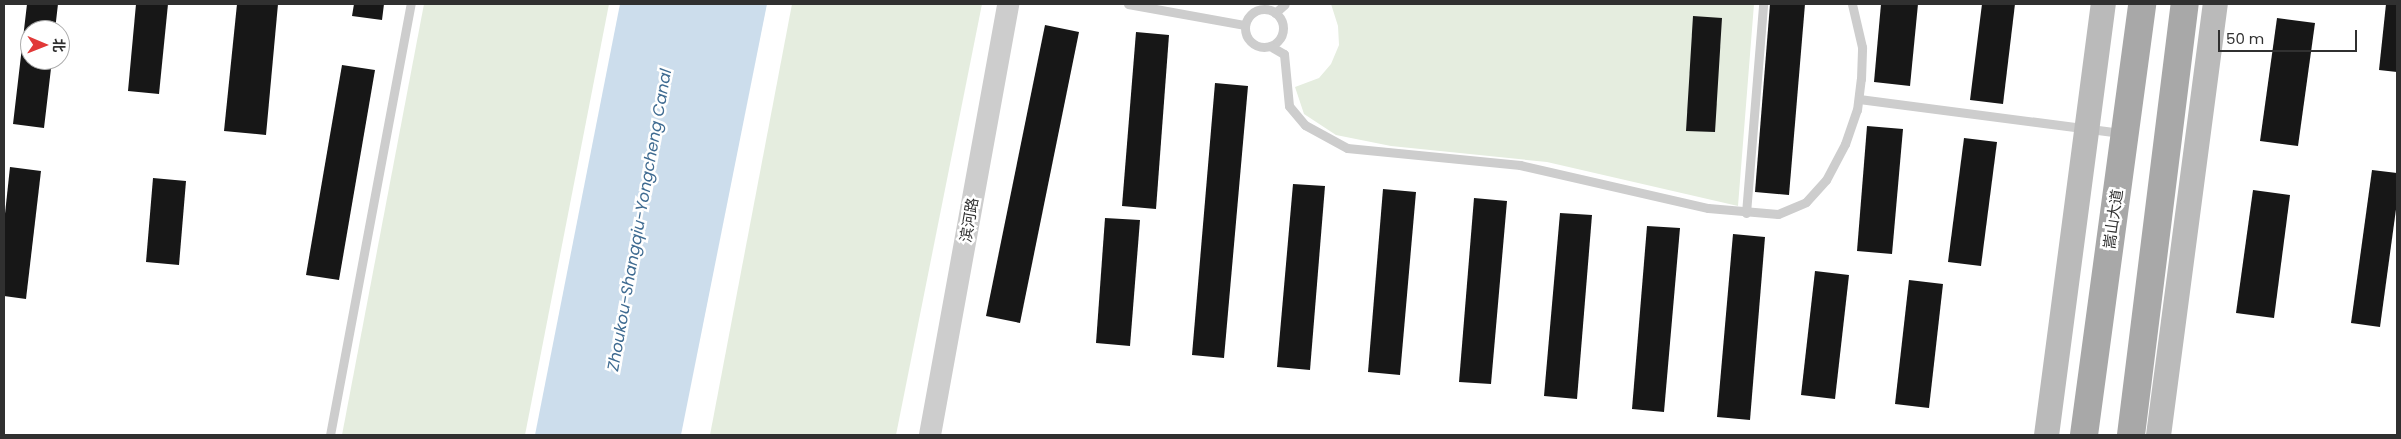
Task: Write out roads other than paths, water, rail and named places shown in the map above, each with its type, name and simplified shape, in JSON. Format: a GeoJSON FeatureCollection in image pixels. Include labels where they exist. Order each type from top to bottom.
{"type":"FeatureCollection","features":[{"type":"Feature","properties":{"kind":"main road"},"geometry":{"type":"LineString","coordinates":[[2046,435],[2103,4]]}},
{"type":"Feature","properties":{"kind":"main road","name":"嵩山大道"},"geometry":{"type":"LineString","coordinates":[[2084,435],[2142,4]]}},
{"type":"Feature","properties":{"kind":"main road"},"geometry":{"type":"LineString","coordinates":[[2131,435],[2185,4]]}},
{"type":"Feature","properties":{"kind":"main road"},"geometry":{"type":"LineString","coordinates":[[2158,435],[2215,4]]}},
{"type":"Feature","properties":{"kind":"street","name":"滨河路"},"geometry":{"type":"LineString","coordinates":[[930,435],[1008,4]]}},
{"type":"Feature","properties":{"kind":"lane"},"geometry":{"type":"LineString","coordinates":[[330,435],[411,4]]}},
{"type":"Feature","properties":{"kind":"lane"},"geometry":{"type":"LineString","coordinates":[[1128,4],[1245,25]]}},
{"type":"Feature","properties":{"kind":"lane"},"geometry":{"type":"LineString","coordinates":[[1275,13],[1285,4]]}},
{"type":"Feature","properties":{"kind":"lane"},"geometry":{"type":"LineString","coordinates":[[1746,213],[1763,4]]}},
{"type":"Feature","properties":{"kind":"lane"},"geometry":{"type":"LineString","coordinates":[[1270,46],[1284,54],[1289,106],[1305,125],[1347,148],[1520,165],[1708,208],[1746,213],[1778,214],[1806,202],[1826,180],[1845,144],[1859,99],[1862,47],[1852,4]]}},
{"type":"Feature","properties":{"kind":"lane"},"geometry":{"type":"LineString","coordinates":[[1266,9],[1275,13],[1281,21],[1282,31],[1278,40],[1270,46],[1261,47],[1252,43],[1246,35],[1245,25],[1256,10],[1266,9]]}},
{"type":"Feature","properties":{"kind":"lane"},"geometry":{"type":"LineString","coordinates":[[1859,99],[2125,133]]}},
{"type":"Feature","properties":{"kind":"water","name":"Zhoukou-Shangqiu-Yongcheng Canal"},"geometry":{"type":"Polygon","coordinates":[[[620,4],[767,4],[681,435],[535,435],[620,4]]]}}]}
